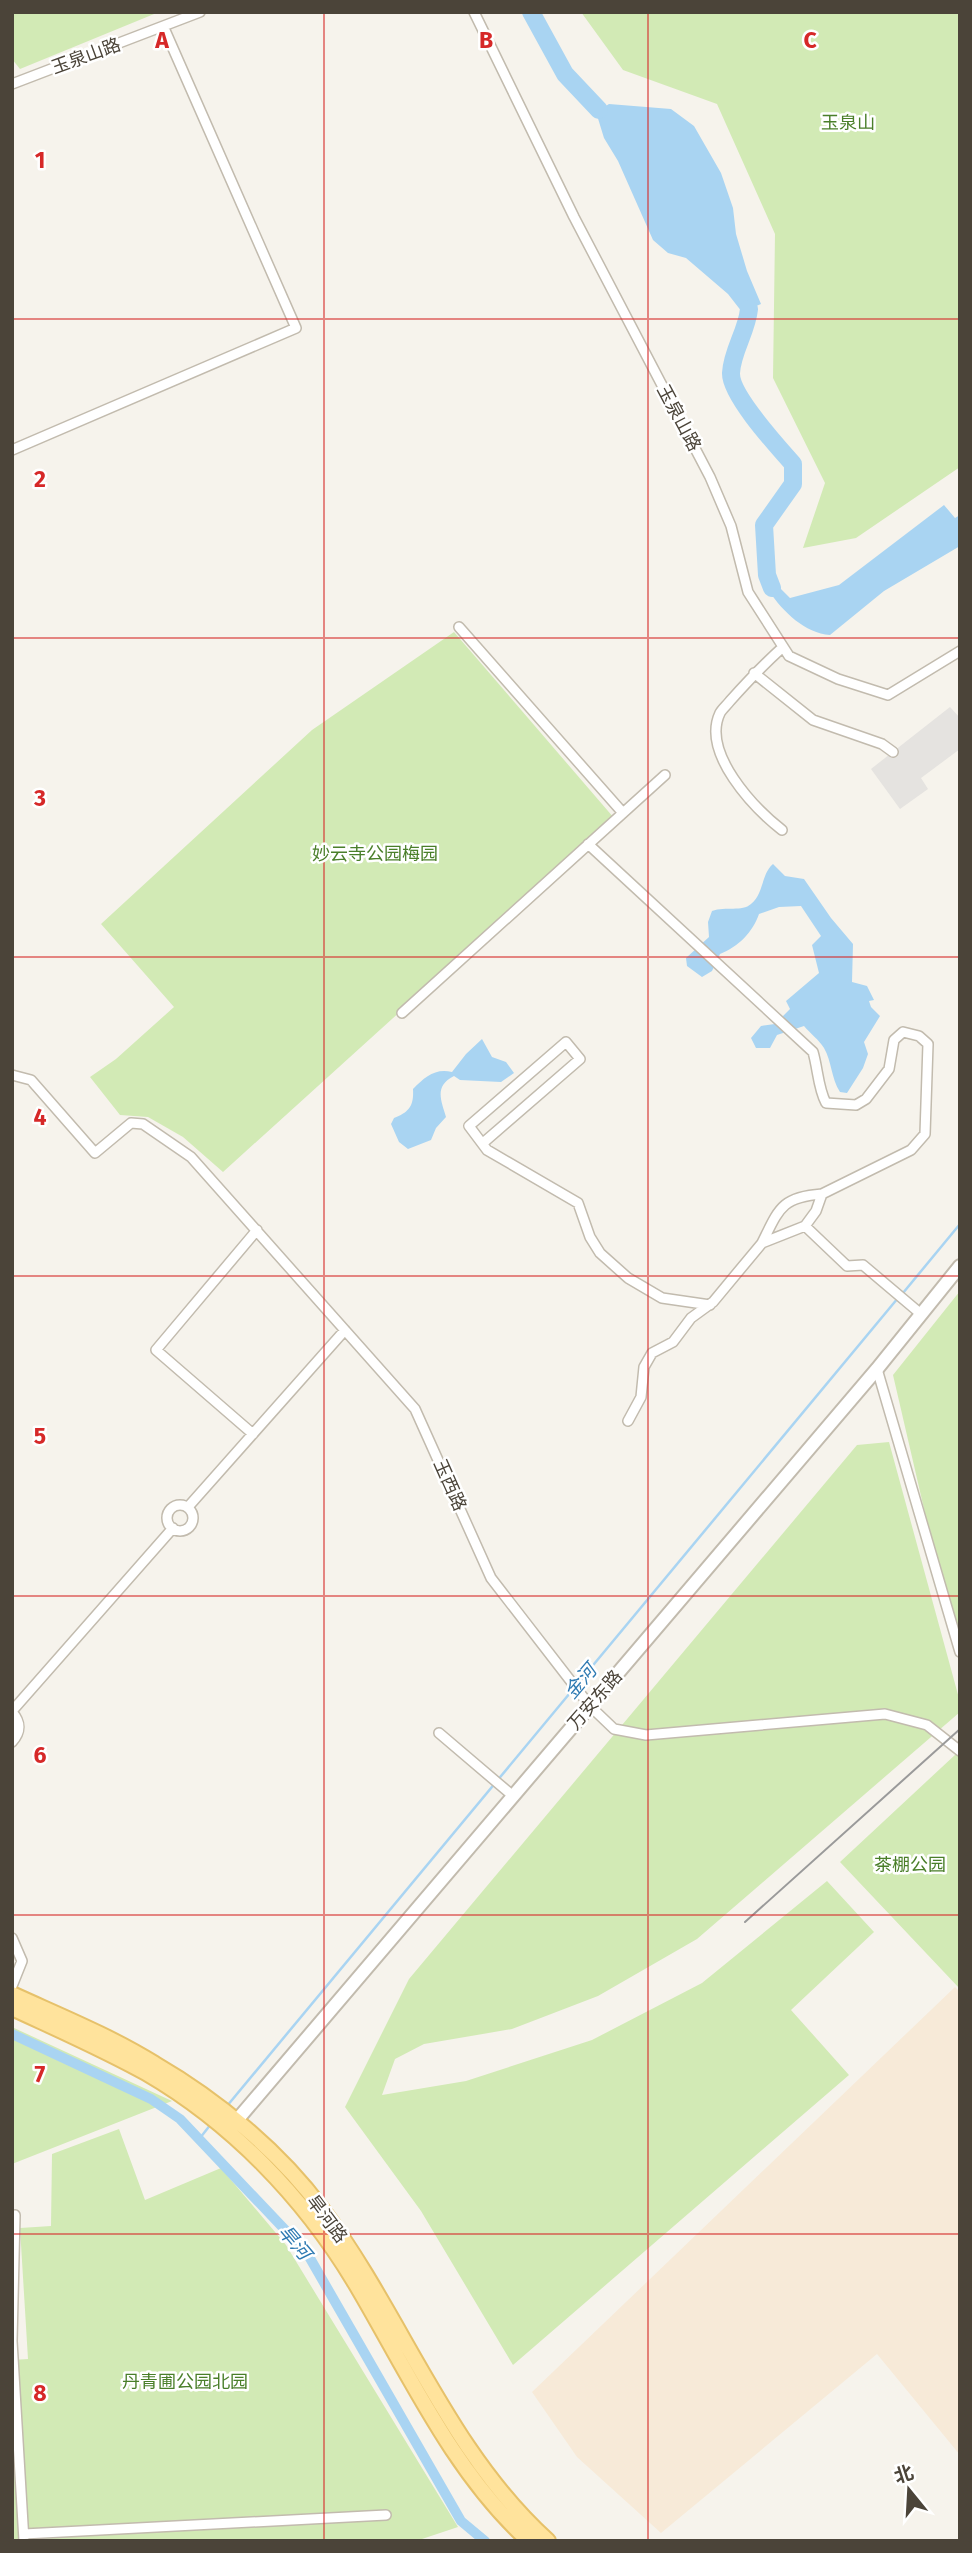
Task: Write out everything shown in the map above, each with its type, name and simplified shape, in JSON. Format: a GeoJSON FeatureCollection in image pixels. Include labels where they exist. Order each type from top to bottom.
{"type":"FeatureCollection","features":[{"type":"Feature","properties":{"kind":"main road","name":"旱河路"},"geometry":{"type":"LineString","coordinates":[[12,1994],[131,2050],[288,2170],[321,2208],[364,2272],[461,2437],[490,2479],[527,2522],[548,2541]]}},
{"type":"Feature","properties":{"kind":"main road","name":"旱河路"},"geometry":{"type":"LineString","coordinates":[[12,2008],[113,2055],[209,2108]]}},
{"type":"Feature","properties":{"kind":"main road","name":"旱河路"},"geometry":{"type":"LineString","coordinates":[[227,2123],[311,2216],[353,2279],[450,2444],[480,2487],[529,2541]]}},
{"type":"Feature","properties":{"kind":"street","name":"玉泉山路"},"geometry":{"type":"LineString","coordinates":[[14,81],[164,28],[200,12]]}},
{"type":"Feature","properties":{"kind":"street","name":"玉泉山路"},"geometry":{"type":"LineString","coordinates":[[474,12],[574,217],[710,477],[731,526],[748,592],[789,656],[838,679],[888,695],[960,651]]}},
{"type":"Feature","properties":{"kind":"street"},"geometry":{"type":"LineString","coordinates":[[12,450],[296,328],[164,28]]}},
{"type":"Feature","properties":{"kind":"street"},"geometry":{"type":"LineString","coordinates":[[459,627],[623,813]]}},
{"type":"Feature","properties":{"kind":"street"},"geometry":{"type":"LineString","coordinates":[[782,830],[763,815],[744,794],[727,768],[717,733],[720,713],[754,673],[783,647]]}},
{"type":"Feature","properties":{"kind":"street"},"geometry":{"type":"LineString","coordinates":[[754,673],[813,720],[882,744],[893,752]]}},
{"type":"Feature","properties":{"kind":"street"},"geometry":{"type":"LineString","coordinates":[[402,1013],[665,775]]}},
{"type":"Feature","properties":{"kind":"street"},"geometry":{"type":"LineString","coordinates":[[589,844],[813,1052],[819,1073],[820,1092],[827,1103],[856,1105],[866,1099],[890,1069],[894,1040],[903,1032],[919,1036],[928,1044],[925,1134],[911,1150],[822,1194],[800,1195],[779,1210],[762,1243],[710,1305],[691,1318],[673,1342],[652,1353],[644,1367],[640,1397],[628,1421]]}},
{"type":"Feature","properties":{"kind":"street"},"geometry":{"type":"LineString","coordinates":[[483,1143],[580,1059],[566,1042],[469,1126],[487,1150],[578,1203],[590,1237],[600,1252],[628,1278],[662,1298],[710,1305]]}},
{"type":"Feature","properties":{"kind":"street","name":"玉西路"},"geometry":{"type":"LineString","coordinates":[[12,1075],[31,1080],[95,1153],[131,1124],[143,1124],[191,1157],[415,1409],[491,1578],[590,1706],[614,1728],[646,1735],[885,1713],[927,1725],[960,1751]]}},
{"type":"Feature","properties":{"kind":"street"},"geometry":{"type":"LineString","coordinates":[[762,1243],[805,1226],[816,1211],[822,1194]]}},
{"type":"Feature","properties":{"kind":"street"},"geometry":{"type":"LineString","coordinates":[[805,1226],[848,1266],[863,1265],[922,1314]]}},
{"type":"Feature","properties":{"kind":"street"},"geometry":{"type":"LineString","coordinates":[[253,1434],[156,1350],[257,1230]]}},
{"type":"Feature","properties":{"kind":"street","name":"万安东路"},"geometry":{"type":"LineString","coordinates":[[227,2123],[590,1706],[877,1369],[960,1266]]}},
{"type":"Feature","properties":{"kind":"street"},"geometry":{"type":"LineString","coordinates":[[188,1507],[345,1330]]}},
{"type":"Feature","properties":{"kind":"street"},"geometry":{"type":"LineString","coordinates":[[877,1369],[960,1652]]}},
{"type":"Feature","properties":{"kind":"street"},"geometry":{"type":"LineString","coordinates":[[175,1505],[188,1507],[192,1514],[190,1525],[184,1530],[173,1528],[167,1520],[169,1511],[175,1505]]}},
{"type":"Feature","properties":{"kind":"street"},"geometry":{"type":"LineString","coordinates":[[12,1742],[19,1722],[12,1712],[173,1528]]}},
{"type":"Feature","properties":{"kind":"street"},"geometry":{"type":"LineString","coordinates":[[439,1733],[513,1796]]}},
{"type":"Feature","properties":{"kind":"street"},"geometry":{"type":"LineString","coordinates":[[12,1938],[22,1961],[12,1986]]}},
{"type":"Feature","properties":{"kind":"street"},"geometry":{"type":"LineString","coordinates":[[15,2215],[12,2341],[16,2463],[24,2538],[386,2515]]}},
{"type":"Feature","properties":{"kind":"shaded area"},"geometry":{"type":"Polygon","coordinates":[[[950,707],[960,718],[960,749],[921,778],[928,789],[900,809],[871,769],[950,707]]]}},
{"type":"Feature","properties":{"kind":"shaded area"},"geometry":{"type":"Polygon","coordinates":[[[955,1987],[960,1992],[960,2455],[877,2354],[661,2533],[577,2457],[532,2392],[955,1987]]]}},
{"type":"Feature","properties":{"kind":"green space"},"geometry":{"type":"Polygon","coordinates":[[[12,12],[159,12],[20,69],[12,59],[12,12]]]}},
{"type":"Feature","properties":{"kind":"green space","name":"玉泉山"},"geometry":{"type":"Polygon","coordinates":[[[581,12],[960,12],[960,467],[856,538],[803,548],[825,483],[773,378],[775,234],[717,104],[623,70],[581,12]]]}},
{"type":"Feature","properties":{"kind":"green space","name":"妙云寺公园梅园"},"geometry":{"type":"Polygon","coordinates":[[[454,632],[614,818],[223,1172],[183,1137],[148,1117],[120,1115],[90,1077],[116,1059],[174,1007],[101,924],[312,730],[454,632]]]}},
{"type":"Feature","properties":{"kind":"green space"},"geometry":{"type":"Polygon","coordinates":[[[960,1291],[960,1664],[893,1375],[960,1291]]]}},
{"type":"Feature","properties":{"kind":"green space"},"geometry":{"type":"Polygon","coordinates":[[[889,1442],[960,1702],[960,1712],[697,1939],[598,1996],[512,2029],[424,2044],[395,2059],[382,2095],[466,2081],[592,2040],[702,1983],[827,1881],[874,1932],[791,2010],[849,2075],[513,2365],[421,2211],[345,2107],[409,1979],[857,1445],[889,1442]]]}},
{"type":"Feature","properties":{"kind":"green space","name":"茶棚公园"},"geometry":{"type":"Polygon","coordinates":[[[956,1754],[960,1757],[960,1989],[840,1862],[956,1754]]]}},
{"type":"Feature","properties":{"kind":"green space"},"geometry":{"type":"Polygon","coordinates":[[[12,2027],[172,2101],[12,2164],[12,2027]]]}},
{"type":"Feature","properties":{"kind":"green space","name":"丹青圃公园北园"},"geometry":{"type":"Polygon","coordinates":[[[119,2129],[145,2200],[221,2168],[286,2245],[458,2527],[416,2541],[12,2541],[12,2360],[28,2359],[20,2228],[51,2226],[52,2154],[119,2129]]]}},
{"type":"Feature","properties":{"kind":"water"},"geometry":{"type":"Polygon","coordinates":[[[609,104],[671,109],[694,126],[721,173],[733,208],[736,234],[747,271],[761,304],[742,312],[728,294],[686,258],[668,253],[653,240],[618,161],[604,138],[596,112],[609,104]]]}},
{"type":"Feature","properties":{"kind":"water"},"geometry":{"type":"Polygon","coordinates":[[[944,505],[955,518],[960,515],[960,546],[884,591],[830,635],[803,626],[769,591],[777,585],[790,598],[839,585],[944,505]]]}},
{"type":"Feature","properties":{"kind":"water"},"geometry":{"type":"Polygon","coordinates":[[[773,864],[785,876],[804,879],[853,944],[852,982],[867,986],[874,1000],[869,1001],[871,1007],[880,1016],[864,1042],[868,1054],[863,1068],[847,1093],[840,1092],[824,1048],[804,1026],[777,1035],[770,1048],[756,1048],[751,1038],[761,1026],[775,1024],[790,1009],[786,1001],[819,973],[812,945],[821,936],[801,906],[779,907],[759,914],[744,938],[720,954],[712,971],[702,977],[687,966],[686,958],[709,937],[708,922],[712,911],[743,908],[751,904],[773,864]]]}},
{"type":"Feature","properties":{"kind":"water"},"geometry":{"type":"Polygon","coordinates":[[[482,1039],[492,1057],[506,1062],[514,1073],[501,1082],[460,1080],[454,1076],[448,1080],[441,1089],[446,1117],[436,1128],[431,1140],[408,1149],[399,1142],[391,1124],[394,1118],[410,1108],[413,1089],[431,1074],[440,1071],[452,1072],[482,1039]]]}},
{"type":"Feature","properties":{"kind":"waterway"},"geometry":{"type":"LineString","coordinates":[[531,12],[565,74],[599,110]]}},
{"type":"Feature","properties":{"kind":"waterway"},"geometry":{"type":"LineString","coordinates":[[749,309],[732,365],[733,383],[746,407],[793,464],[793,484],[764,525],[767,575],[772,588]]}},
{"type":"Feature","properties":{"kind":"waterway","name":"金河"},"geometry":{"type":"LineString","coordinates":[[903,1293],[960,1224]]}},
{"type":"Feature","properties":{"kind":"waterway","name":"金河"},"geometry":{"type":"LineString","coordinates":[[227,2106],[898,1298]]}},
{"type":"Feature","properties":{"kind":"waterway","name":"旱河"},"geometry":{"type":"LineString","coordinates":[[12,2034],[151,2099],[180,2119],[307,2253],[461,2521],[485,2541]]}},
{"type":"Feature","properties":{"kind":"waterway","name":"金河"},"geometry":{"type":"LineString","coordinates":[[200,2138],[211,2124]]}},
{"type":"Feature","properties":{"kind":"tram line"},"geometry":{"type":"LineString","coordinates":[[745,1922],[960,1729]]}}]}
